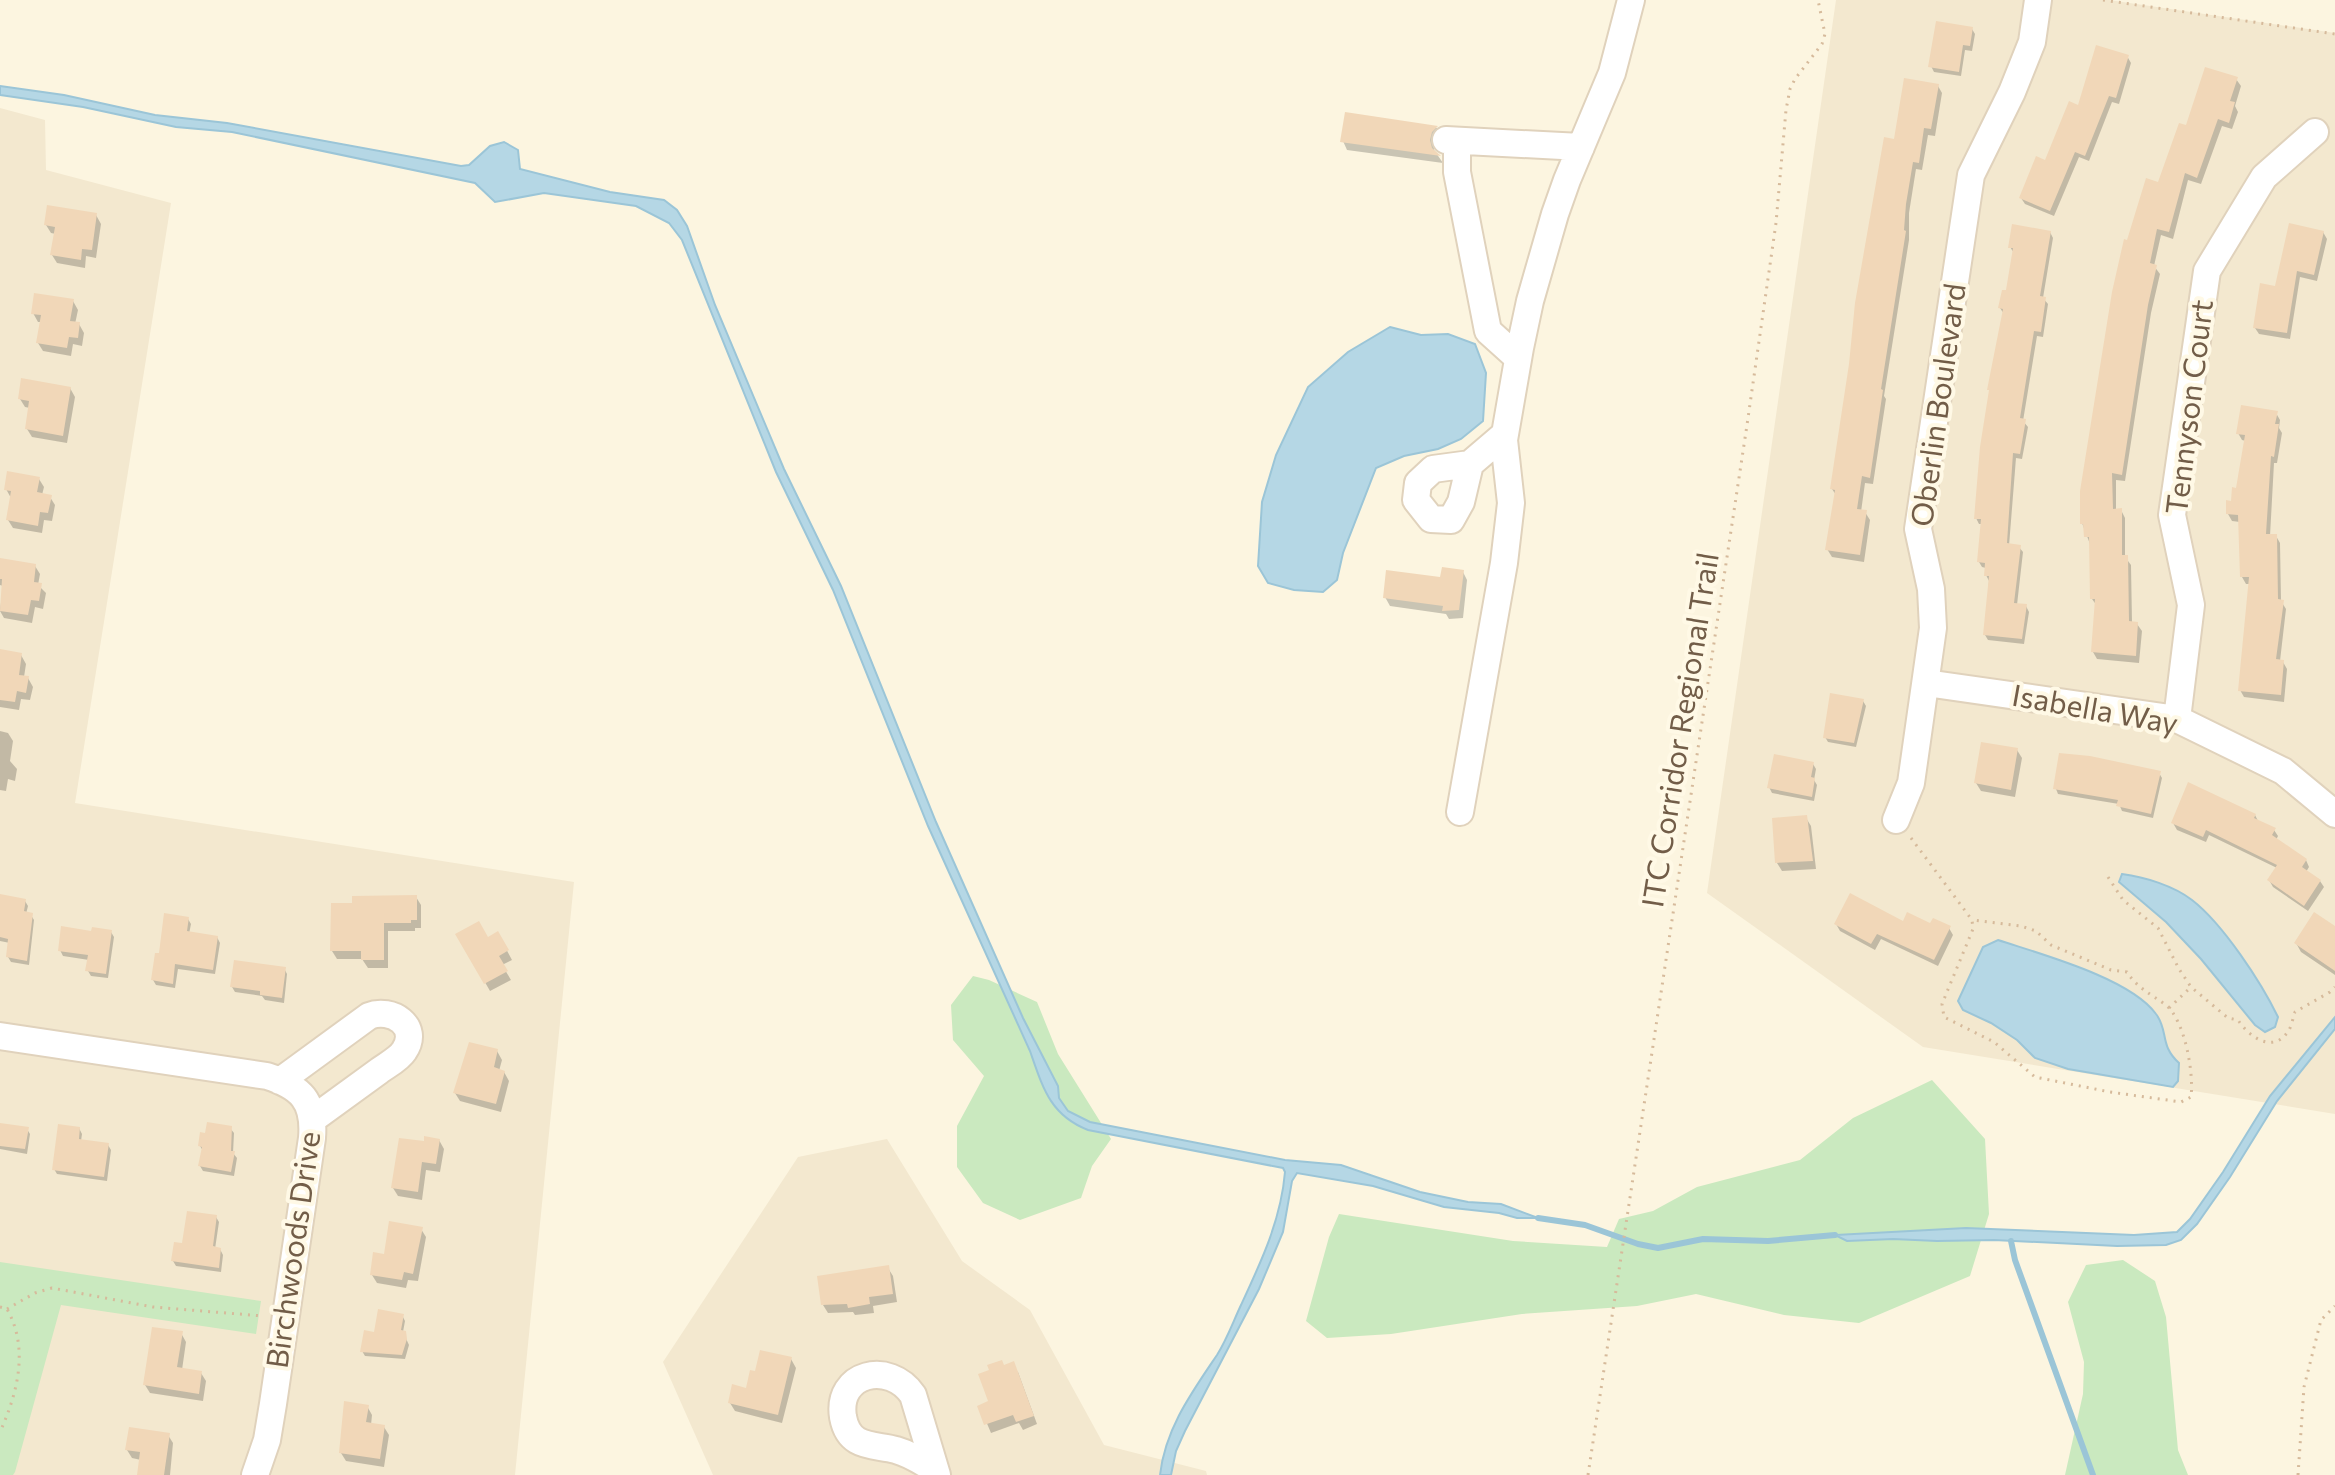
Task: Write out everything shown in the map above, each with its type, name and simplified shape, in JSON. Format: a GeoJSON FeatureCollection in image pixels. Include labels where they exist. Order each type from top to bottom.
{"type":"FeatureCollection","features":[{"type":"Feature","properties":{"kind":"street"},"geometry":{"type":"LineString","coordinates":[[1460,812],[1498,606],[1511,503],[1504,435],[1530,301],[1555,214],[1612,73],[1631,0]]}},
{"type":"Feature","properties":{"kind":"street","name":"Oberlin Boulevard"},"geometry":{"type":"LineString","coordinates":[[1896,820],[1911,783],[1933,628],[1931,589],[1918,529],[1971,175],[2012,92],[2032,42],[2038,0]]}},
{"type":"Feature","properties":{"kind":"street","name":"Tennyson Court"},"geometry":{"type":"LineString","coordinates":[[2177,719],[2191,605],[2172,515],[2207,271],[2264,177],[2315,132]]}},
{"type":"Feature","properties":{"kind":"street"},"geometry":{"type":"LineString","coordinates":[[1518,358],[1488,331],[1451,140],[1581,147]]}},
{"type":"Feature","properties":{"kind":"street"},"geometry":{"type":"LineString","coordinates":[[1470,464],[1504,435]]}},
{"type":"Feature","properties":{"kind":"street","name":"Isabella Way"},"geometry":{"type":"LineString","coordinates":[[1926,683],[2177,719],[2283,771],[2335,814]]}},
{"type":"Feature","properties":{"kind":"street"},"geometry":{"type":"LineString","coordinates":[[0,1036],[253,1074],[280,1081],[369,1016],[383,1012],[403,1021],[408,1038],[401,1055],[313,1119]]}},
{"type":"Feature","properties":{"kind":"street","name":"Birchwoods Drive"},"geometry":{"type":"LineString","coordinates":[[255,1475],[267,1440],[287,1320],[313,1119],[301,1094],[280,1081]]}},
{"type":"Feature","properties":{"kind":"path","name":"ITC Corridor Regional Trail"},"geometry":{"type":"LineString","coordinates":[[1588,1475],[1768,285],[1786,110],[1795,79],[1822,44],[1825,34],[1818,0]]}},
{"type":"Feature","properties":{"kind":"path"},"geometry":{"type":"LineString","coordinates":[[2103,0],[2335,34]]}},
{"type":"Feature","properties":{"kind":"path"},"geometry":{"type":"LineString","coordinates":[[1896,820],[1972,920],[1973,929],[1942,1004],[1944,1017],[1994,1042],[2035,1077],[2181,1102],[2191,1097],[2187,1048],[2169,1008],[2135,985],[2127,972],[2111,970],[2051,945],[2036,931],[1972,920]]}},
{"type":"Feature","properties":{"kind":"path"},"geometry":{"type":"LineString","coordinates":[[2108,877],[2123,900],[2158,928],[2191,987],[2228,1018],[2238,1020],[2257,1041],[2280,1039],[2289,1030],[2295,1012],[2335,987]]}},
{"type":"Feature","properties":{"kind":"path"},"geometry":{"type":"LineString","coordinates":[[2169,1008],[2191,987]]}},
{"type":"Feature","properties":{"kind":"path"},"geometry":{"type":"LineString","coordinates":[[0,1307],[7,1309],[35,1293],[52,1288],[153,1307],[237,1312],[287,1320]]}},
{"type":"Feature","properties":{"kind":"path"},"geometry":{"type":"LineString","coordinates":[[2298,1475],[2304,1387],[2321,1320],[2335,1306]]}},
{"type":"Feature","properties":{"kind":"path"},"geometry":{"type":"LineString","coordinates":[[0,1432],[11,1408],[20,1344],[16,1326],[7,1309]]}},
{"type":"Feature","properties":{"kind":"shaded area"},"geometry":{"type":"Polygon","coordinates":[[[1836,0],[2109,0],[2335,33],[2335,1114],[1923,1047],[1707,893],[1836,0]]]}},
{"type":"Feature","properties":{"kind":"shaded area"},"geometry":{"type":"Polygon","coordinates":[[[0,108],[45,120],[46,170],[171,203],[75,803],[574,882],[515,1475],[0,1475],[0,108]]]}},
{"type":"Feature","properties":{"kind":"shaded area"},"geometry":{"type":"Polygon","coordinates":[[[887,1139],[962,1261],[1030,1310],[1104,1445],[1206,1471],[1207,1475],[713,1475],[663,1362],[798,1157],[887,1139]]]}},
{"type":"Feature","properties":{"kind":"green space"},"geometry":{"type":"Polygon","coordinates":[[[973,976],[1037,1002],[1058,1054],[1111,1139],[1092,1166],[1081,1198],[1020,1220],[983,1203],[957,1167],[957,1126],[984,1076],[953,1040],[951,1005],[973,976]]]}},
{"type":"Feature","properties":{"kind":"green space"},"geometry":{"type":"Polygon","coordinates":[[[1932,1080],[1985,1139],[1989,1214],[1970,1276],[1859,1323],[1784,1315],[1696,1294],[1637,1306],[1522,1314],[1391,1334],[1327,1338],[1306,1321],[1329,1237],[1339,1214],[1513,1241],[1607,1247],[1619,1219],[1653,1211],[1697,1187],[1800,1160],[1853,1118],[1932,1080]]]}},
{"type":"Feature","properties":{"kind":"green space"},"geometry":{"type":"Polygon","coordinates":[[[2123,1260],[2155,1281],[2166,1317],[2178,1450],[2188,1475],[2065,1475],[2083,1394],[2084,1362],[2068,1302],[2086,1265],[2123,1260]]]}},
{"type":"Feature","properties":{"kind":"green space"},"geometry":{"type":"Polygon","coordinates":[[[0,1262],[261,1301],[256,1334],[61,1305],[15,1472],[13,1475],[0,1475],[0,1262]]]}},
{"type":"Feature","properties":{"kind":"water"},"geometry":{"type":"Polygon","coordinates":[[[0,86],[461,166],[469,165],[490,146],[504,142],[518,150],[520,169],[610,192],[664,200],[677,210],[687,226],[715,305],[784,469],[841,586],[936,822],[1023,1018],[1058,1086],[1059,1098],[1068,1111],[1090,1122],[1285,1160],[1341,1165],[1420,1192],[1468,1202],[1501,1204],[1538,1218],[1517,1218],[1444,1207],[1373,1186],[1297,1173],[1292,1181],[1283,1232],[1259,1289],[1185,1431],[1176,1451],[1171,1475],[1160,1475],[1174,1427],[1189,1397],[1224,1343],[1263,1257],[1275,1224],[1285,1172],[1283,1168],[1088,1130],[1065,1117],[1050,1099],[928,826],[833,590],[776,472],[682,240],[669,223],[636,206],[544,193],[495,202],[475,183],[232,132],[176,127],[83,107],[0,95],[0,86]]]}},
{"type":"Feature","properties":{"kind":"water"},"geometry":{"type":"Polygon","coordinates":[[[1390,327],[1421,335],[1448,334],[1475,344],[1486,373],[1483,421],[1461,439],[1376,468],[1343,553],[1337,580],[1323,592],[1294,590],[1268,583],[1258,566],[1262,502],[1276,455],[1308,387],[1348,352],[1390,327]]]}},
{"type":"Feature","properties":{"kind":"water"},"geometry":{"type":"Polygon","coordinates":[[[2122,874],[2168,886],[2204,910],[2262,987],[2278,1017],[2275,1027],[2265,1032],[2255,1025],[2166,922],[2119,882],[2122,874]]]}},
{"type":"Feature","properties":{"kind":"water"},"geometry":{"type":"Polygon","coordinates":[[[1998,940],[2106,978],[2143,1001],[2160,1020],[2166,1044],[2179,1063],[2178,1081],[2173,1087],[2068,1069],[2035,1058],[2017,1040],[1963,1010],[1958,1001],[1983,947],[1998,940]]]}},
{"type":"Feature","properties":{"kind":"water"},"geometry":{"type":"Polygon","coordinates":[[[2335,1017],[2335,1029],[2277,1101],[2230,1177],[2197,1224],[2181,1240],[2166,1245],[2117,1246],[1994,1240],[1847,1241],[1835,1235],[1966,1228],[2134,1235],[2177,1232],[2190,1219],[2223,1172],[2270,1096],[2335,1017]]]}},
{"type":"Feature","properties":{"kind":"building"},"geometry":{"type":"Polygon","coordinates":[[[1936,21],[1973,27],[1970,46],[1963,45],[1959,72],[1928,67],[1936,21]]]}},
{"type":"Feature","properties":{"kind":"building"},"geometry":{"type":"Polygon","coordinates":[[[2096,45],[2129,55],[2116,98],[2109,96],[2085,156],[2075,152],[2050,211],[2019,198],[2036,156],[2045,160],[2069,101],[2078,105],[2096,45]]]}},
{"type":"Feature","properties":{"kind":"building"},"geometry":{"type":"Polygon","coordinates":[[[2205,67],[2238,77],[2230,101],[2235,102],[2229,123],[2218,119],[2197,178],[2185,173],[2169,232],[2157,229],[2150,263],[2157,265],[2122,475],[2112,473],[2113,509],[2122,508],[2122,555],[2128,555],[2129,621],[2138,622],[2136,656],[2091,652],[2095,599],[2090,599],[2089,537],[2084,537],[2083,524],[2080,524],[2080,491],[2112,292],[2124,239],[2127,240],[2146,178],[2158,182],[2179,123],[2186,125],[2205,67]]]}},
{"type":"Feature","properties":{"kind":"building"},"geometry":{"type":"Polygon","coordinates":[[[1904,78],[1939,84],[1931,129],[1924,128],[1919,163],[1913,162],[1870,478],[1862,476],[1857,509],[1867,510],[1860,555],[1825,550],[1835,490],[1830,489],[1855,303],[1884,137],[1894,139],[1904,78]]]}},
{"type":"Feature","properties":{"kind":"building"},"geometry":{"type":"Polygon","coordinates":[[[1345,112],[1438,126],[1430,140],[1432,148],[1441,156],[1340,142],[1345,112]]]}},
{"type":"Feature","properties":{"kind":"building"},"geometry":{"type":"Polygon","coordinates":[[[47,205],[97,213],[92,250],[82,249],[81,260],[50,255],[55,227],[44,225],[47,205]]]}},
{"type":"Feature","properties":{"kind":"building"},"geometry":{"type":"Polygon","coordinates":[[[2289,223],[2324,231],[2314,275],[2297,271],[2287,333],[2253,328],[2260,283],[2275,286],[2289,223]]]}},
{"type":"Feature","properties":{"kind":"building"},"geometry":{"type":"Polygon","coordinates":[[[2012,224],[2051,231],[2040,296],[2046,297],[2041,332],[2034,331],[2020,418],[2026,419],[2020,454],[2013,453],[2007,543],[2021,545],[2014,603],[2027,604],[2022,639],[1983,635],[1989,576],[1984,576],[1985,563],[1977,562],[1981,519],[1974,519],[1987,390],[2003,309],[1998,308],[2002,290],[2006,290],[2013,248],[2008,248],[2012,224]]]}},
{"type":"Feature","properties":{"kind":"building"},"geometry":{"type":"Polygon","coordinates":[[[34,293],[74,299],[70,321],[80,322],[78,338],[69,337],[67,348],[36,343],[41,315],[31,314],[34,293]]]}},
{"type":"Feature","properties":{"kind":"building"},"geometry":{"type":"Polygon","coordinates":[[[21,378],[71,387],[63,436],[25,429],[29,401],[18,399],[21,378]]]}},
{"type":"Feature","properties":{"kind":"building"},"geometry":{"type":"Polygon","coordinates":[[[2241,405],[2278,411],[2274,457],[2271,456],[2266,534],[2277,534],[2278,599],[2284,600],[2276,659],[2284,660],[2281,695],[2238,691],[2249,577],[2240,577],[2238,515],[2226,514],[2226,500],[2231,501],[2232,487],[2236,488],[2245,435],[2236,434],[2241,405]]]}},
{"type":"Feature","properties":{"kind":"building"},"geometry":{"type":"Polygon","coordinates":[[[7,471],[40,477],[37,492],[52,495],[48,513],[40,512],[38,526],[6,520],[11,491],[4,490],[7,471]]]}},
{"type":"Feature","properties":{"kind":"building"},"geometry":{"type":"Polygon","coordinates":[[[0,558],[36,564],[34,582],[42,583],[39,601],[31,600],[28,615],[0,611],[0,558]]]}},
{"type":"Feature","properties":{"kind":"building"},"geometry":{"type":"Polygon","coordinates":[[[1442,567],[1464,570],[1459,610],[1442,611],[1443,606],[1383,598],[1386,570],[1440,577],[1442,567]]]}},
{"type":"Feature","properties":{"kind":"building"},"geometry":{"type":"Polygon","coordinates":[[[0,649],[22,653],[19,675],[29,676],[26,693],[17,691],[15,702],[0,700],[0,649]]]}},
{"type":"Feature","properties":{"kind":"building"},"geometry":{"type":"Polygon","coordinates":[[[1830,693],[1864,699],[1854,743],[1823,738],[1830,693]]]}},
{"type":"Feature","properties":{"kind":"building"},"geometry":{"type":"Polygon","coordinates":[[[1981,742],[2018,748],[2011,790],[1974,783],[1981,742]]]}},
{"type":"Feature","properties":{"kind":"building"},"geometry":{"type":"Polygon","coordinates":[[[2059,753],[2090,756],[2161,771],[2151,814],[2116,806],[2118,800],[2053,789],[2059,753]]]}},
{"type":"Feature","properties":{"kind":"building"},"geometry":{"type":"Polygon","coordinates":[[[1774,754],[1814,762],[1812,797],[1767,788],[1774,754]]]}},
{"type":"Feature","properties":{"kind":"building"},"geometry":{"type":"Polygon","coordinates":[[[2188,782],[2256,814],[2254,818],[2276,828],[2272,835],[2307,859],[2302,867],[2321,880],[2304,906],[2267,880],[2277,865],[2206,830],[2203,837],[2171,823],[2188,782]]]}},
{"type":"Feature","properties":{"kind":"building"},"geometry":{"type":"Polygon","coordinates":[[[1807,815],[1813,861],[1775,863],[1772,818],[1807,815]]]}},
{"type":"Feature","properties":{"kind":"building"},"geometry":{"type":"Polygon","coordinates":[[[1850,893],[1903,921],[1907,912],[1930,923],[1933,918],[1951,926],[1934,960],[1877,934],[1871,944],[1834,924],[1850,893]]]}},
{"type":"Feature","properties":{"kind":"building"},"geometry":{"type":"Polygon","coordinates":[[[0,894],[26,899],[24,911],[33,913],[27,961],[6,957],[8,939],[0,937],[0,894]]]}},
{"type":"Feature","properties":{"kind":"building"},"geometry":{"type":"Polygon","coordinates":[[[417,895],[417,920],[411,920],[411,923],[384,923],[384,960],[361,960],[361,951],[330,951],[331,903],[352,903],[352,896],[417,895]]]}},
{"type":"Feature","properties":{"kind":"building"},"geometry":{"type":"Polygon","coordinates":[[[2314,912],[2335,926],[2335,971],[2294,943],[2314,912]]]}},
{"type":"Feature","properties":{"kind":"building"},"geometry":{"type":"Polygon","coordinates":[[[164,913],[189,917],[187,931],[218,936],[213,970],[175,964],[173,984],[151,980],[155,953],[159,953],[164,913]]]}},
{"type":"Feature","properties":{"kind":"building"},"geometry":{"type":"Polygon","coordinates":[[[479,921],[488,937],[498,931],[509,950],[499,956],[508,971],[484,984],[455,934],[479,921]]]}},
{"type":"Feature","properties":{"kind":"building"},"geometry":{"type":"Polygon","coordinates":[[[61,926],[91,931],[92,927],[112,930],[106,974],[85,971],[88,955],[58,951],[61,926]]]}},
{"type":"Feature","properties":{"kind":"building"},"geometry":{"type":"Polygon","coordinates":[[[234,960],[286,967],[282,998],[230,987],[234,960]]]}},
{"type":"Feature","properties":{"kind":"building"},"geometry":{"type":"Polygon","coordinates":[[[469,1042],[498,1049],[494,1067],[505,1071],[496,1104],[453,1093],[469,1042]]]}},
{"type":"Feature","properties":{"kind":"building"},"geometry":{"type":"Polygon","coordinates":[[[207,1122],[232,1126],[231,1151],[235,1151],[231,1172],[198,1166],[202,1147],[198,1146],[200,1132],[205,1133],[207,1122]]]}},
{"type":"Feature","properties":{"kind":"building"},"geometry":{"type":"Polygon","coordinates":[[[0,1123],[29,1127],[25,1149],[0,1146],[0,1123]]]}},
{"type":"Feature","properties":{"kind":"building"},"geometry":{"type":"Polygon","coordinates":[[[58,1124],[80,1127],[79,1139],[109,1143],[104,1177],[52,1170],[58,1124]]]}},
{"type":"Feature","properties":{"kind":"building"},"geometry":{"type":"Polygon","coordinates":[[[424,1136],[440,1139],[436,1164],[422,1162],[418,1192],[391,1188],[399,1138],[424,1141],[424,1136]]]}},
{"type":"Feature","properties":{"kind":"building"},"geometry":{"type":"Polygon","coordinates":[[[187,1211],[217,1215],[213,1246],[221,1248],[219,1268],[171,1261],[174,1242],[182,1243],[187,1211]]]}},
{"type":"Feature","properties":{"kind":"building"},"geometry":{"type":"Polygon","coordinates":[[[389,1221],[423,1227],[413,1274],[404,1272],[402,1280],[370,1275],[373,1252],[384,1254],[389,1221]]]}},
{"type":"Feature","properties":{"kind":"building"},"geometry":{"type":"Polygon","coordinates":[[[889,1265],[893,1294],[869,1297],[870,1304],[848,1308],[847,1304],[821,1305],[817,1276],[889,1265]]]}},
{"type":"Feature","properties":{"kind":"building"},"geometry":{"type":"Polygon","coordinates":[[[378,1309],[404,1314],[401,1330],[406,1331],[407,1339],[402,1355],[360,1352],[364,1330],[374,1332],[378,1309]]]}},
{"type":"Feature","properties":{"kind":"building"},"geometry":{"type":"Polygon","coordinates":[[[152,1327],[183,1331],[177,1367],[202,1371],[199,1394],[143,1385],[152,1327]]]}},
{"type":"Feature","properties":{"kind":"building"},"geometry":{"type":"Polygon","coordinates":[[[760,1350],[792,1357],[778,1415],[728,1403],[732,1384],[746,1388],[750,1370],[755,1371],[760,1350]]]}},
{"type":"Feature","properties":{"kind":"building"},"geometry":{"type":"Polygon","coordinates":[[[1002,1360],[1004,1365],[1014,1361],[1034,1416],[1016,1422],[1013,1415],[984,1425],[977,1406],[988,1401],[978,1374],[989,1370],[987,1365],[1002,1360]]]}},
{"type":"Feature","properties":{"kind":"building"},"geometry":{"type":"Polygon","coordinates":[[[344,1401],[369,1405],[366,1422],[385,1425],[380,1459],[339,1453],[344,1401]]]}},
{"type":"Feature","properties":{"kind":"building"},"geometry":{"type":"Polygon","coordinates":[[[129,1427],[170,1433],[164,1475],[137,1475],[140,1452],[125,1450],[129,1427]]]}},
{"type":"Feature","properties":{"kind":"waterway"},"geometry":{"type":"LineString","coordinates":[[1538,1218],[1585,1225],[1658,1248],[1703,1239],[1768,1241],[1835,1235]]}},
{"type":"Feature","properties":{"kind":"waterway"},"geometry":{"type":"LineString","coordinates":[[2011,1241],[2015,1260],[2093,1475]]}}]}
